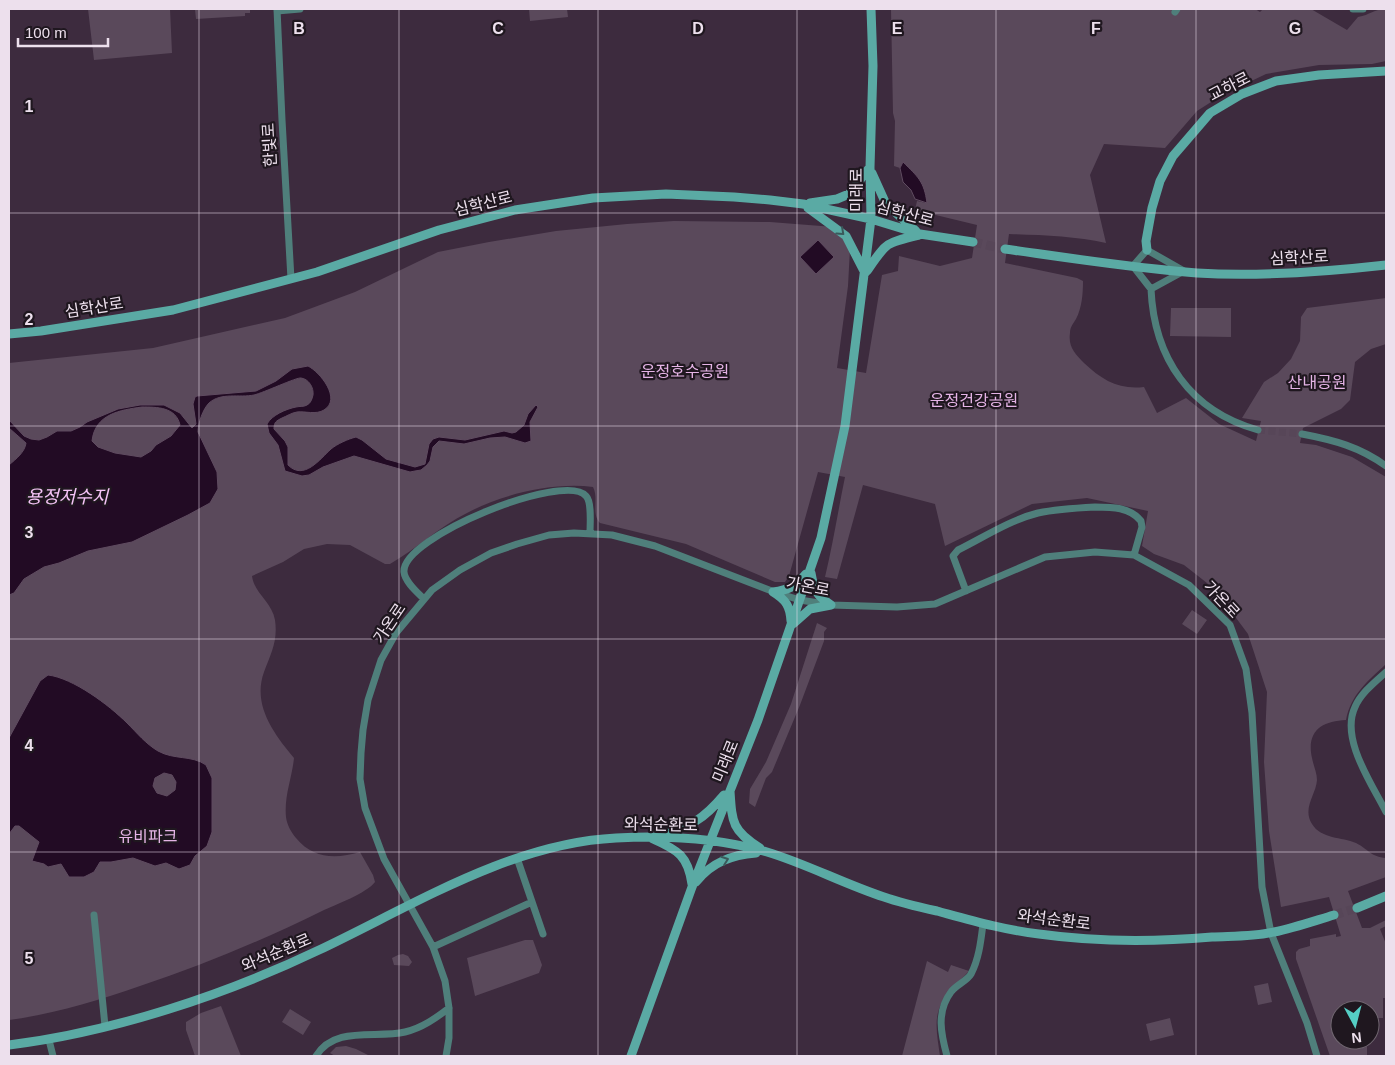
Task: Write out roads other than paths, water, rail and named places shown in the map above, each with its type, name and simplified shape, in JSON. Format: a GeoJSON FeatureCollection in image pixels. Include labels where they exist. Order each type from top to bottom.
{"type":"FeatureCollection","features":[{"type":"Feature","properties":{"kind":"street"},"geometry":{"type":"LineString","coordinates":[[277,10],[300,9]]}},
{"type":"Feature","properties":{"kind":"street","name":"미래로"},"geometry":{"type":"LineString","coordinates":[[631,1056],[692,887],[758,720],[821,538],[845,426],[871,219],[870,167],[873,81],[870,9]]}},
{"type":"Feature","properties":{"kind":"street"},"geometry":{"type":"LineString","coordinates":[[1353,9],[1363,9]]}},
{"type":"Feature","properties":{"kind":"street","name":"한빛로"},"geometry":{"type":"LineString","coordinates":[[277,10],[291,280]]}},
{"type":"Feature","properties":{"kind":"street","name":"교하로"},"geometry":{"type":"LineString","coordinates":[[1147,250],[1146,241],[1160,181],[1173,156],[1210,113],[1242,94],[1276,80],[1386,71]]}},
{"type":"Feature","properties":{"kind":"street"},"geometry":{"type":"LineString","coordinates":[[803,204],[843,197],[849,194],[870,167],[886,204],[920,234]]}},
{"type":"Feature","properties":{"kind":"street","name":"심학산로"},"geometry":{"type":"LineString","coordinates":[[9,334],[41,331],[173,310],[291,280],[439,230],[515,210],[554,203],[620,196],[666,194],[734,197],[803,204],[871,219],[920,234],[973,242]]}},
{"type":"Feature","properties":{"kind":"street"},"geometry":{"type":"LineString","coordinates":[[803,204],[846,236],[865,273],[889,243],[920,234]]}},
{"type":"Feature","properties":{"kind":"street","name":"심학산로"},"geometry":{"type":"LineString","coordinates":[[1005,249],[1184,271],[1264,274],[1333,271],[1386,265]]}},
{"type":"Feature","properties":{"kind":"street"},"geometry":{"type":"LineString","coordinates":[[1184,271],[1147,250],[1133,266],[1151,289],[1151,303],[1159,338],[1166,355],[1191,392],[1207,406],[1227,419],[1258,430]]}},
{"type":"Feature","properties":{"kind":"street"},"geometry":{"type":"LineString","coordinates":[[1151,289],[1184,271]]}},
{"type":"Feature","properties":{"kind":"street"},"geometry":{"type":"LineString","coordinates":[[1302,434],[1332,439],[1355,447],[1386,466]]}},
{"type":"Feature","properties":{"kind":"street"},"geometry":{"type":"LineString","coordinates":[[424,599],[404,575],[406,561],[417,550],[449,528],[495,506],[547,493],[560,491],[580,492],[586,495],[589,502],[590,533]]}},
{"type":"Feature","properties":{"kind":"street"},"geometry":{"type":"LineString","coordinates":[[966,591],[953,556],[958,550],[1008,524],[1037,513],[1070,508],[1107,507],[1131,511],[1141,520],[1142,527],[1134,554]]}},
{"type":"Feature","properties":{"kind":"street","name":"가온로"},"geometry":{"type":"LineString","coordinates":[[446,1056],[449,1038],[449,1008],[445,981],[433,947],[384,859],[368,819],[360,779],[362,730],[368,700],[381,660],[396,633],[432,590],[460,570],[491,553],[549,535],[590,533],[612,535],[655,546],[773,592],[800,600],[830,605],[867,607],[935,604],[1044,557],[1095,552],[1134,554],[1189,584],[1230,625],[1246,669],[1252,713],[1262,887],[1271,933],[1307,1023],[1317,1056]]}},
{"type":"Feature","properties":{"kind":"street"},"geometry":{"type":"LineString","coordinates":[[773,592],[793,588],[810,570]]}},
{"type":"Feature","properties":{"kind":"street"},"geometry":{"type":"LineString","coordinates":[[810,570],[813,586],[817,593],[830,605]]}},
{"type":"Feature","properties":{"kind":"street"},"geometry":{"type":"LineString","coordinates":[[773,592],[783,598],[788,604],[791,626]]}},
{"type":"Feature","properties":{"kind":"street"},"geometry":{"type":"LineString","coordinates":[[791,626],[810,609],[830,605]]}},
{"type":"Feature","properties":{"kind":"street"},"geometry":{"type":"LineString","coordinates":[[1386,672],[1367,690],[1355,707],[1351,723],[1356,751],[1386,812]]}},
{"type":"Feature","properties":{"kind":"street"},"geometry":{"type":"LineString","coordinates":[[651,838],[681,829],[697,821],[711,811],[730,789]]}},
{"type":"Feature","properties":{"kind":"street"},"geometry":{"type":"LineString","coordinates":[[730,789],[731,810],[735,828],[744,838],[766,852]]}},
{"type":"Feature","properties":{"kind":"street","name":"와석순환로"},"geometry":{"type":"LineString","coordinates":[[9,1044],[48,1040],[106,1026],[214,993],[280,968],[463,880],[517,858],[570,844],[613,838],[710,840],[766,852],[818,870],[884,897],[983,924],[1038,934],[1103,939],[1168,940],[1271,933],[1334,915]]}},
{"type":"Feature","properties":{"kind":"street"},"geometry":{"type":"LineString","coordinates":[[651,838],[672,847],[683,856],[690,871],[692,887]]}},
{"type":"Feature","properties":{"kind":"street"},"geometry":{"type":"LineString","coordinates":[[692,887],[702,875],[719,861],[743,854],[766,852]]}},
{"type":"Feature","properties":{"kind":"street"},"geometry":{"type":"LineString","coordinates":[[517,858],[543,934]]}},
{"type":"Feature","properties":{"kind":"street"},"geometry":{"type":"LineString","coordinates":[[1357,908],[1386,896]]}},
{"type":"Feature","properties":{"kind":"street"},"geometry":{"type":"LineString","coordinates":[[433,947],[532,902]]}},
{"type":"Feature","properties":{"kind":"street"},"geometry":{"type":"LineString","coordinates":[[94,914],[106,1026]]}},
{"type":"Feature","properties":{"kind":"street"},"geometry":{"type":"LineString","coordinates":[[947,1056],[940,1022],[944,1006],[951,991],[971,974],[979,949],[983,924]]}},
{"type":"Feature","properties":{"kind":"street"},"geometry":{"type":"LineString","coordinates":[[316,1056],[328,1043],[342,1037],[403,1033],[449,1008]]}},
{"type":"Feature","properties":{"kind":"street"},"geometry":{"type":"LineString","coordinates":[[48,1040],[53,1056]]}},
{"type":"Feature","properties":{"kind":"water"},"geometry":{"type":"Polygon","coordinates":[[[903,162],[920,180],[927,203],[915,199],[911,190],[903,182],[900,168],[903,162]]]}},
{"type":"Feature","properties":{"kind":"water"},"geometry":{"type":"Polygon","coordinates":[[[818,240],[834,257],[816,274],[800,257],[818,240]]]}},
{"type":"Feature","properties":{"kind":"water","name":"용정저수지"},"geometry":{"type":"Polygon","coordinates":[[[308,366],[313,369],[327,386],[331,399],[329,405],[324,410],[314,413],[295,412],[275,423],[274,429],[288,447],[288,465],[300,471],[306,470],[317,463],[333,447],[356,437],[386,459],[415,467],[425,464],[429,444],[433,439],[439,437],[465,440],[504,431],[516,432],[524,425],[528,414],[536,405],[538,407],[530,422],[531,441],[525,443],[505,437],[490,438],[464,444],[439,441],[433,447],[430,461],[421,470],[410,472],[354,456],[323,467],[309,475],[302,476],[285,471],[278,445],[269,433],[267,424],[280,413],[292,408],[306,406],[309,403],[313,392],[309,382],[298,378],[254,395],[225,396],[209,403],[201,416],[198,428],[198,432],[217,472],[218,489],[210,503],[132,542],[88,551],[44,567],[24,579],[14,593],[9,595],[9,465],[22,452],[26,443],[9,428],[9,420],[24,436],[39,440],[57,431],[71,431],[118,409],[140,405],[164,405],[180,413],[192,428],[196,424],[193,404],[195,397],[256,391],[276,381],[292,369],[308,366]],[[142,407],[117,412],[103,419],[94,432],[92,441],[98,447],[115,453],[141,457],[171,436],[180,425],[178,419],[170,411],[160,408],[142,407]]]}},
{"type":"Feature","properties":{"kind":"water"},"geometry":{"type":"Polygon","coordinates":[[[48,675],[68,681],[90,693],[111,708],[158,751],[170,756],[195,760],[206,765],[212,778],[212,832],[207,846],[195,856],[190,865],[179,869],[166,863],[155,866],[133,858],[100,862],[94,872],[84,877],[69,877],[61,864],[48,867],[32,861],[39,842],[19,826],[15,826],[9,834],[9,738],[40,681],[48,675]],[[164,773],[155,778],[153,786],[157,793],[167,796],[175,790],[176,782],[172,775],[164,773]]]}},
{"type":"Feature","properties":{"kind":"tunnel"},"geometry":{"type":"LineString","coordinates":[[973,242],[1005,249]]}},
{"type":"Feature","properties":{"kind":"tunnel"},"geometry":{"type":"LineString","coordinates":[[1258,430],[1302,434]]}},
{"type":"Feature","properties":{"kind":"tunnel"},"geometry":{"type":"LineString","coordinates":[[1334,915],[1357,908]]}},
{"type":"Feature","properties":{"kind":"park label","name":"운정호수공원"},"geometry":{"type":"Point","coordinates":[685,371]}},
{"type":"Feature","properties":{"kind":"park label","name":"산내공원"},"geometry":{"type":"Point","coordinates":[1317,382]}},
{"type":"Feature","properties":{"kind":"park label","name":"운정건강공원"},"geometry":{"type":"Point","coordinates":[974,400]}},
{"type":"Feature","properties":{"kind":"park label","name":"유비파크"},"geometry":{"type":"Point","coordinates":[148,836]}}]}
